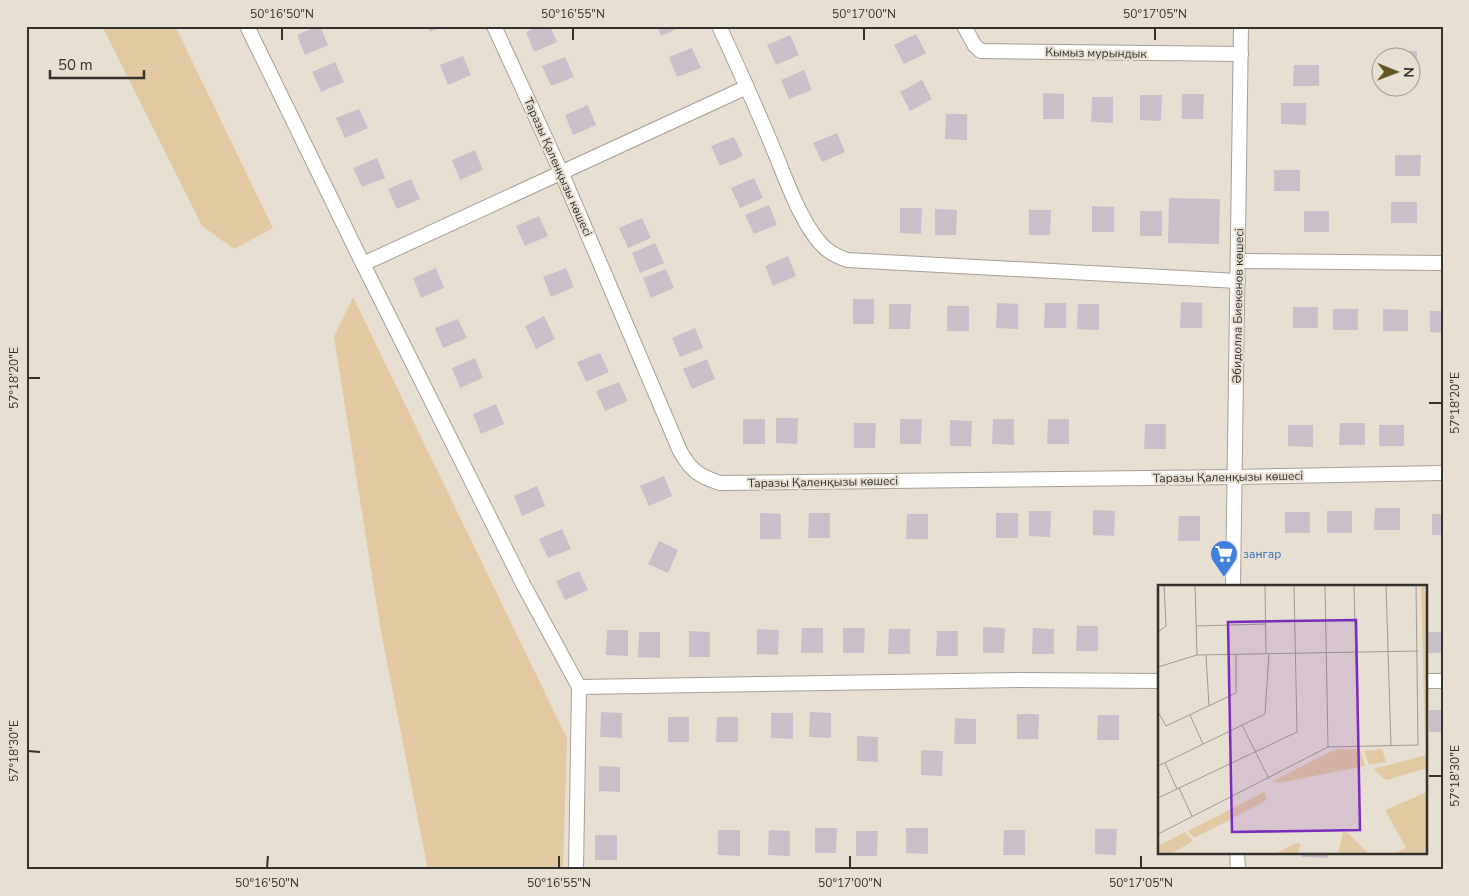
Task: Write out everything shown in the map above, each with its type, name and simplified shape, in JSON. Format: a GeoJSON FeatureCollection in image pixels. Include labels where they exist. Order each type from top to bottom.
{"type":"FeatureCollection","features":[{"type":"Feature","properties":{"kind":"street"},"geometry":{"type":"LineString","coordinates":[[247,26],[363,264],[523,584],[579,687],[576,870]]}},
{"type":"Feature","properties":{"kind":"street","name":"Таразы Қаленқызы көшесі"},"geometry":{"type":"LineString","coordinates":[[494,26],[562,174],[680,451],[687,464],[695,472],[706,478],[720,483],[1443,473]]}},
{"type":"Feature","properties":{"kind":"street"},"geometry":{"type":"LineString","coordinates":[[719,26],[802,213],[821,244],[832,254],[846,260],[1238,281]]}},
{"type":"Feature","properties":{"kind":"street","name":"Кымыз мурындык"},"geometry":{"type":"LineString","coordinates":[[964,26],[975,46],[981,51],[1241,54]]}},
{"type":"Feature","properties":{"kind":"street","name":"Әбидолла Биекенов көшесі"},"geometry":{"type":"LineString","coordinates":[[1233,585],[1241,26]]}},
{"type":"Feature","properties":{"kind":"street"},"geometry":{"type":"LineString","coordinates":[[363,264],[562,174],[747,87]]}},
{"type":"Feature","properties":{"kind":"street"},"geometry":{"type":"LineString","coordinates":[[1239,261],[1443,263]]}},
{"type":"Feature","properties":{"kind":"street"},"geometry":{"type":"LineString","coordinates":[[579,687],[1021,680],[1158,681]]}},
{"type":"Feature","properties":{"kind":"street"},"geometry":{"type":"LineString","coordinates":[[1426,681],[1443,681]]}},
{"type":"Feature","properties":{"kind":"street"},"geometry":{"type":"LineString","coordinates":[[1237,854],[1238,870]]}},
{"type":"Feature","properties":{"kind":"shaded area"},"geometry":{"type":"Polygon","coordinates":[[[102,26],[175,26],[273,228],[234,249],[202,226],[102,26]]]}},
{"type":"Feature","properties":{"kind":"shaded area"},"geometry":{"type":"Polygon","coordinates":[[[353,297],[567,738],[563,870],[428,870],[381,632],[334,337],[353,297]]]}},
{"type":"Feature","properties":{"kind":"building"},"geometry":{"type":"Polygon","coordinates":[[[320,26],[328,45],[305,55],[297,35],[320,26]]]}},
{"type":"Feature","properties":{"kind":"building"},"geometry":{"type":"Polygon","coordinates":[[[427,26],[444,26],[430,32],[427,26]]]}},
{"type":"Feature","properties":{"kind":"building"},"geometry":{"type":"Polygon","coordinates":[[[540,26],[550,26],[557,42],[534,52],[526,32],[540,26]]]}},
{"type":"Feature","properties":{"kind":"building"},"geometry":{"type":"Polygon","coordinates":[[[657,26],[683,26],[661,36],[657,26]]]}},
{"type":"Feature","properties":{"kind":"building"},"geometry":{"type":"Polygon","coordinates":[[[916,34],[926,53],[904,64],[894,45],[916,34]]]}},
{"type":"Feature","properties":{"kind":"building"},"geometry":{"type":"Polygon","coordinates":[[[790,35],[799,55],[776,65],[767,45],[790,35]]]}},
{"type":"Feature","properties":{"kind":"building"},"geometry":{"type":"Polygon","coordinates":[[[692,48],[701,68],[677,77],[669,57],[692,48]]]}},
{"type":"Feature","properties":{"kind":"building"},"geometry":{"type":"Polygon","coordinates":[[[463,56],[471,75],[448,85],[440,65],[463,56]]]}},
{"type":"Feature","properties":{"kind":"building"},"geometry":{"type":"Polygon","coordinates":[[[565,57],[574,77],[551,86],[542,66],[565,57]]]}},
{"type":"Feature","properties":{"kind":"building"},"geometry":{"type":"Polygon","coordinates":[[[335,62],[344,82],[321,92],[312,72],[335,62]]]}},
{"type":"Feature","properties":{"kind":"building"},"geometry":{"type":"Polygon","coordinates":[[[1294,65],[1319,65],[1319,86],[1293,86],[1294,65]]]}},
{"type":"Feature","properties":{"kind":"building"},"geometry":{"type":"Polygon","coordinates":[[[804,70],[812,90],[789,99],[781,80],[804,70]]]}},
{"type":"Feature","properties":{"kind":"building"},"geometry":{"type":"Polygon","coordinates":[[[922,80],[932,99],[910,111],[900,92],[922,80]]]}},
{"type":"Feature","properties":{"kind":"building"},"geometry":{"type":"Polygon","coordinates":[[[1043,93],[1064,94],[1064,119],[1043,119],[1043,93]]]}},
{"type":"Feature","properties":{"kind":"building"},"geometry":{"type":"Polygon","coordinates":[[[1182,94],[1204,94],[1203,119],[1182,119],[1182,94]]]}},
{"type":"Feature","properties":{"kind":"building"},"geometry":{"type":"Polygon","coordinates":[[[1140,95],[1162,95],[1161,121],[1140,120],[1140,95]]]}},
{"type":"Feature","properties":{"kind":"building"},"geometry":{"type":"Polygon","coordinates":[[[1092,97],[1113,97],[1113,123],[1091,122],[1092,97]]]}},
{"type":"Feature","properties":{"kind":"building"},"geometry":{"type":"Polygon","coordinates":[[[1281,103],[1306,103],[1306,125],[1281,124],[1281,103]]]}},
{"type":"Feature","properties":{"kind":"building"},"geometry":{"type":"Polygon","coordinates":[[[588,105],[596,125],[573,135],[565,115],[588,105]]]}},
{"type":"Feature","properties":{"kind":"building"},"geometry":{"type":"Polygon","coordinates":[[[359,109],[368,128],[345,138],[336,118],[359,109]]]}},
{"type":"Feature","properties":{"kind":"building"},"geometry":{"type":"Polygon","coordinates":[[[946,114],[967,114],[967,140],[945,139],[946,114]]]}},
{"type":"Feature","properties":{"kind":"building"},"geometry":{"type":"Polygon","coordinates":[[[837,133],[845,152],[822,162],[813,143],[837,133]]]}},
{"type":"Feature","properties":{"kind":"building"},"geometry":{"type":"Polygon","coordinates":[[[734,137],[743,156],[720,166],[711,146],[734,137]]]}},
{"type":"Feature","properties":{"kind":"building"},"geometry":{"type":"Polygon","coordinates":[[[475,150],[483,170],[460,180],[452,160],[475,150]]]}},
{"type":"Feature","properties":{"kind":"building"},"geometry":{"type":"Polygon","coordinates":[[[1395,155],[1421,155],[1420,176],[1395,176],[1395,155]]]}},
{"type":"Feature","properties":{"kind":"building"},"geometry":{"type":"Polygon","coordinates":[[[377,158],[385,178],[362,187],[353,168],[377,158]]]}},
{"type":"Feature","properties":{"kind":"building"},"geometry":{"type":"Polygon","coordinates":[[[1274,170],[1300,170],[1300,191],[1274,191],[1274,170]]]}},
{"type":"Feature","properties":{"kind":"building"},"geometry":{"type":"Polygon","coordinates":[[[754,178],[763,198],[740,208],[731,188],[754,178]]]}},
{"type":"Feature","properties":{"kind":"building"},"geometry":{"type":"Polygon","coordinates":[[[411,179],[420,199],[397,209],[388,189],[411,179]]]}},
{"type":"Feature","properties":{"kind":"building"},"geometry":{"type":"Polygon","coordinates":[[[1169,198],[1220,199],[1219,244],[1168,243],[1169,198]]]}},
{"type":"Feature","properties":{"kind":"building"},"geometry":{"type":"Polygon","coordinates":[[[1391,202],[1417,202],[1417,223],[1391,223],[1391,202]]]}},
{"type":"Feature","properties":{"kind":"building"},"geometry":{"type":"Polygon","coordinates":[[[769,205],[777,225],[754,234],[745,215],[769,205]]]}},
{"type":"Feature","properties":{"kind":"building"},"geometry":{"type":"Polygon","coordinates":[[[1092,206],[1114,207],[1114,232],[1092,232],[1092,206]]]}},
{"type":"Feature","properties":{"kind":"building"},"geometry":{"type":"Polygon","coordinates":[[[900,208],[922,208],[921,234],[900,233],[900,208]]]}},
{"type":"Feature","properties":{"kind":"building"},"geometry":{"type":"Polygon","coordinates":[[[935,209],[957,210],[956,235],[935,235],[935,209]]]}},
{"type":"Feature","properties":{"kind":"building"},"geometry":{"type":"Polygon","coordinates":[[[1029,210],[1051,210],[1050,235],[1029,235],[1029,210]]]}},
{"type":"Feature","properties":{"kind":"building"},"geometry":{"type":"Polygon","coordinates":[[[1140,211],[1162,211],[1162,236],[1140,236],[1140,211]]]}},
{"type":"Feature","properties":{"kind":"building"},"geometry":{"type":"Polygon","coordinates":[[[1304,211],[1329,211],[1329,232],[1304,232],[1304,211]]]}},
{"type":"Feature","properties":{"kind":"building"},"geometry":{"type":"Polygon","coordinates":[[[539,216],[548,236],[525,246],[516,226],[539,216]]]}},
{"type":"Feature","properties":{"kind":"building"},"geometry":{"type":"Polygon","coordinates":[[[642,218],[651,238],[628,248],[619,228],[642,218]]]}},
{"type":"Feature","properties":{"kind":"building"},"geometry":{"type":"Polygon","coordinates":[[[655,243],[664,263],[640,273],[632,253],[655,243]]]}},
{"type":"Feature","properties":{"kind":"building"},"geometry":{"type":"Polygon","coordinates":[[[788,256],[796,276],[773,286],[765,266],[788,256]]]}},
{"type":"Feature","properties":{"kind":"building"},"geometry":{"type":"Polygon","coordinates":[[[436,268],[444,288],[421,298],[413,278],[436,268]]]}},
{"type":"Feature","properties":{"kind":"building"},"geometry":{"type":"Polygon","coordinates":[[[566,268],[574,287],[551,297],[543,277],[566,268]]]}},
{"type":"Feature","properties":{"kind":"building"},"geometry":{"type":"Polygon","coordinates":[[[666,269],[674,288],[651,298],[643,278],[666,269]]]}},
{"type":"Feature","properties":{"kind":"building"},"geometry":{"type":"Polygon","coordinates":[[[853,299],[874,299],[874,324],[853,324],[853,299]]]}},
{"type":"Feature","properties":{"kind":"building"},"geometry":{"type":"Polygon","coordinates":[[[1181,302],[1202,303],[1202,328],[1180,328],[1181,302]]]}},
{"type":"Feature","properties":{"kind":"building"},"geometry":{"type":"Polygon","coordinates":[[[997,303],[1018,304],[1018,329],[996,328],[997,303]]]}},
{"type":"Feature","properties":{"kind":"building"},"geometry":{"type":"Polygon","coordinates":[[[1045,303],[1066,303],[1066,328],[1044,328],[1045,303]]]}},
{"type":"Feature","properties":{"kind":"building"},"geometry":{"type":"Polygon","coordinates":[[[889,304],[911,304],[910,329],[889,329],[889,304]]]}},
{"type":"Feature","properties":{"kind":"building"},"geometry":{"type":"Polygon","coordinates":[[[1078,304],[1099,304],[1099,330],[1077,329],[1078,304]]]}},
{"type":"Feature","properties":{"kind":"building"},"geometry":{"type":"Polygon","coordinates":[[[947,306],[969,306],[969,331],[947,331],[947,306]]]}},
{"type":"Feature","properties":{"kind":"building"},"geometry":{"type":"Polygon","coordinates":[[[1293,307],[1318,307],[1318,328],[1293,328],[1293,307]]]}},
{"type":"Feature","properties":{"kind":"building"},"geometry":{"type":"Polygon","coordinates":[[[1333,309],[1358,309],[1358,330],[1333,330],[1333,309]]]}},
{"type":"Feature","properties":{"kind":"building"},"geometry":{"type":"Polygon","coordinates":[[[1383,309],[1408,310],[1408,331],[1383,331],[1383,309]]]}},
{"type":"Feature","properties":{"kind":"building"},"geometry":{"type":"Polygon","coordinates":[[[1430,311],[1443,311],[1443,333],[1430,332],[1430,311]]]}},
{"type":"Feature","properties":{"kind":"building"},"geometry":{"type":"Polygon","coordinates":[[[544,316],[555,339],[536,349],[525,326],[544,316]]]}},
{"type":"Feature","properties":{"kind":"building"},"geometry":{"type":"Polygon","coordinates":[[[458,319],[467,338],[443,348],[435,328],[458,319]]]}},
{"type":"Feature","properties":{"kind":"building"},"geometry":{"type":"Polygon","coordinates":[[[695,328],[703,348],[680,357],[672,338],[695,328]]]}},
{"type":"Feature","properties":{"kind":"building"},"geometry":{"type":"Polygon","coordinates":[[[600,353],[609,372],[586,382],[577,362],[600,353]]]}},
{"type":"Feature","properties":{"kind":"building"},"geometry":{"type":"Polygon","coordinates":[[[475,358],[483,378],[460,388],[452,368],[475,358]]]}},
{"type":"Feature","properties":{"kind":"building"},"geometry":{"type":"Polygon","coordinates":[[[707,359],[715,379],[692,389],[683,369],[707,359]]]}},
{"type":"Feature","properties":{"kind":"building"},"geometry":{"type":"Polygon","coordinates":[[[619,382],[628,401],[605,411],[596,391],[619,382]]]}},
{"type":"Feature","properties":{"kind":"building"},"geometry":{"type":"Polygon","coordinates":[[[496,404],[504,424],[481,434],[473,414],[496,404]]]}},
{"type":"Feature","properties":{"kind":"building"},"geometry":{"type":"Polygon","coordinates":[[[1441,417],[1443,417],[1443,439],[1441,439],[1441,417]]]}},
{"type":"Feature","properties":{"kind":"building"},"geometry":{"type":"Polygon","coordinates":[[[776,418],[798,418],[797,444],[776,443],[776,418]]]}},
{"type":"Feature","properties":{"kind":"building"},"geometry":{"type":"Polygon","coordinates":[[[743,419],[765,419],[765,444],[743,444],[743,419]]]}},
{"type":"Feature","properties":{"kind":"building"},"geometry":{"type":"Polygon","coordinates":[[[900,419],[922,419],[921,444],[900,444],[900,419]]]}},
{"type":"Feature","properties":{"kind":"building"},"geometry":{"type":"Polygon","coordinates":[[[993,419],[1014,419],[1014,445],[992,444],[993,419]]]}},
{"type":"Feature","properties":{"kind":"building"},"geometry":{"type":"Polygon","coordinates":[[[1048,419],[1069,419],[1069,444],[1047,444],[1048,419]]]}},
{"type":"Feature","properties":{"kind":"building"},"geometry":{"type":"Polygon","coordinates":[[[950,420],[972,421],[971,446],[950,446],[950,420]]]}},
{"type":"Feature","properties":{"kind":"building"},"geometry":{"type":"Polygon","coordinates":[[[854,423],[876,423],[875,448],[854,448],[854,423]]]}},
{"type":"Feature","properties":{"kind":"building"},"geometry":{"type":"Polygon","coordinates":[[[1340,423],[1365,423],[1365,445],[1339,445],[1340,423]]]}},
{"type":"Feature","properties":{"kind":"building"},"geometry":{"type":"Polygon","coordinates":[[[1145,424],[1166,424],[1166,449],[1144,449],[1145,424]]]}},
{"type":"Feature","properties":{"kind":"building"},"geometry":{"type":"Polygon","coordinates":[[[1288,425],[1313,425],[1313,447],[1288,446],[1288,425]]]}},
{"type":"Feature","properties":{"kind":"building"},"geometry":{"type":"Polygon","coordinates":[[[1379,425],[1404,425],[1404,446],[1379,446],[1379,425]]]}},
{"type":"Feature","properties":{"kind":"building"},"geometry":{"type":"Polygon","coordinates":[[[664,476],[672,496],[649,506],[640,486],[664,476]]]}},
{"type":"Feature","properties":{"kind":"building"},"geometry":{"type":"Polygon","coordinates":[[[537,486],[545,506],[522,516],[514,496],[537,486]]]}},
{"type":"Feature","properties":{"kind":"building"},"geometry":{"type":"Polygon","coordinates":[[[1375,508],[1400,508],[1400,530],[1374,530],[1375,508]]]}},
{"type":"Feature","properties":{"kind":"building"},"geometry":{"type":"Polygon","coordinates":[[[1093,510],[1115,511],[1114,536],[1093,535],[1093,510]]]}},
{"type":"Feature","properties":{"kind":"building"},"geometry":{"type":"Polygon","coordinates":[[[1029,511],[1051,511],[1050,537],[1029,536],[1029,511]]]}},
{"type":"Feature","properties":{"kind":"building"},"geometry":{"type":"Polygon","coordinates":[[[1327,511],[1352,511],[1352,533],[1327,533],[1327,511]]]}},
{"type":"Feature","properties":{"kind":"building"},"geometry":{"type":"Polygon","coordinates":[[[1285,512],[1310,512],[1310,533],[1285,533],[1285,512]]]}},
{"type":"Feature","properties":{"kind":"building"},"geometry":{"type":"Polygon","coordinates":[[[760,513],[781,514],[781,539],[760,539],[760,513]]]}},
{"type":"Feature","properties":{"kind":"building"},"geometry":{"type":"Polygon","coordinates":[[[809,513],[830,513],[830,538],[808,538],[809,513]]]}},
{"type":"Feature","properties":{"kind":"building"},"geometry":{"type":"Polygon","coordinates":[[[996,513],[1018,513],[1018,538],[996,538],[996,513]]]}},
{"type":"Feature","properties":{"kind":"building"},"geometry":{"type":"Polygon","coordinates":[[[907,514],[928,514],[928,539],[906,539],[907,514]]]}},
{"type":"Feature","properties":{"kind":"building"},"geometry":{"type":"Polygon","coordinates":[[[1432,514],[1443,514],[1443,535],[1432,535],[1432,514]]]}},
{"type":"Feature","properties":{"kind":"building"},"geometry":{"type":"Polygon","coordinates":[[[1179,516],[1200,516],[1200,541],[1178,541],[1179,516]]]}},
{"type":"Feature","properties":{"kind":"building"},"geometry":{"type":"Polygon","coordinates":[[[562,529],[571,549],[548,558],[539,539],[562,529]]]}},
{"type":"Feature","properties":{"kind":"building"},"geometry":{"type":"Polygon","coordinates":[[[659,541],[678,550],[668,573],[648,564],[659,541]]]}},
{"type":"Feature","properties":{"kind":"building"},"geometry":{"type":"Polygon","coordinates":[[[579,571],[588,590],[565,600],[556,581],[579,571]]]}},
{"type":"Feature","properties":{"kind":"building"},"geometry":{"type":"Polygon","coordinates":[[[1077,626],[1098,626],[1098,651],[1076,651],[1077,626]]]}},
{"type":"Feature","properties":{"kind":"building"},"geometry":{"type":"Polygon","coordinates":[[[983,627],[1005,628],[1004,653],[983,653],[983,627]]]}},
{"type":"Feature","properties":{"kind":"building"},"geometry":{"type":"Polygon","coordinates":[[[802,628],[823,628],[823,653],[801,653],[802,628]]]}},
{"type":"Feature","properties":{"kind":"building"},"geometry":{"type":"Polygon","coordinates":[[[843,628],[865,628],[864,653],[843,653],[843,628]]]}},
{"type":"Feature","properties":{"kind":"building"},"geometry":{"type":"Polygon","coordinates":[[[1033,628],[1054,629],[1054,654],[1032,654],[1033,628]]]}},
{"type":"Feature","properties":{"kind":"building"},"geometry":{"type":"Polygon","coordinates":[[[757,629],[779,630],[778,655],[757,654],[757,629]]]}},
{"type":"Feature","properties":{"kind":"building"},"geometry":{"type":"Polygon","coordinates":[[[889,629],[910,629],[910,654],[888,654],[889,629]]]}},
{"type":"Feature","properties":{"kind":"building"},"geometry":{"type":"Polygon","coordinates":[[[607,630],[628,630],[628,656],[606,655],[607,630]]]}},
{"type":"Feature","properties":{"kind":"building"},"geometry":{"type":"Polygon","coordinates":[[[689,631],[710,632],[710,657],[689,657],[689,631]]]}},
{"type":"Feature","properties":{"kind":"building"},"geometry":{"type":"Polygon","coordinates":[[[937,631],[958,631],[958,656],[936,656],[937,631]]]}},
{"type":"Feature","properties":{"kind":"building"},"geometry":{"type":"Polygon","coordinates":[[[639,632],[660,632],[660,658],[638,657],[639,632]]]}},
{"type":"Feature","properties":{"kind":"building"},"geometry":{"type":"Polygon","coordinates":[[[1426,632],[1442,632],[1442,653],[1426,653],[1426,632]]]}},
{"type":"Feature","properties":{"kind":"building"},"geometry":{"type":"Polygon","coordinates":[[[1429,710],[1443,710],[1443,732],[1429,732],[1429,710]]]}},
{"type":"Feature","properties":{"kind":"building"},"geometry":{"type":"Polygon","coordinates":[[[601,712],[622,713],[622,738],[600,737],[601,712]]]}},
{"type":"Feature","properties":{"kind":"building"},"geometry":{"type":"Polygon","coordinates":[[[810,712],[831,713],[831,738],[809,737],[810,712]]]}},
{"type":"Feature","properties":{"kind":"building"},"geometry":{"type":"Polygon","coordinates":[[[771,713],[793,713],[793,739],[771,738],[771,713]]]}},
{"type":"Feature","properties":{"kind":"building"},"geometry":{"type":"Polygon","coordinates":[[[1017,714],[1039,714],[1038,739],[1017,739],[1017,714]]]}},
{"type":"Feature","properties":{"kind":"building"},"geometry":{"type":"Polygon","coordinates":[[[1098,715],[1119,715],[1119,740],[1097,740],[1098,715]]]}},
{"type":"Feature","properties":{"kind":"building"},"geometry":{"type":"Polygon","coordinates":[[[668,717],[689,717],[689,742],[668,742],[668,717]]]}},
{"type":"Feature","properties":{"kind":"building"},"geometry":{"type":"Polygon","coordinates":[[[717,717],[738,717],[738,742],[716,742],[717,717]]]}},
{"type":"Feature","properties":{"kind":"building"},"geometry":{"type":"Polygon","coordinates":[[[955,718],[976,719],[976,744],[954,744],[955,718]]]}},
{"type":"Feature","properties":{"kind":"building"},"geometry":{"type":"Polygon","coordinates":[[[857,736],[878,737],[878,762],[857,761],[857,736]]]}},
{"type":"Feature","properties":{"kind":"building"},"geometry":{"type":"Polygon","coordinates":[[[921,750],[943,751],[942,776],[921,775],[921,750]]]}},
{"type":"Feature","properties":{"kind":"building"},"geometry":{"type":"Polygon","coordinates":[[[599,766],[620,767],[620,792],[599,791],[599,766]]]}},
{"type":"Feature","properties":{"kind":"building"},"geometry":{"type":"Polygon","coordinates":[[[815,828],[837,828],[836,853],[815,853],[815,828]]]}},
{"type":"Feature","properties":{"kind":"building"},"geometry":{"type":"Polygon","coordinates":[[[906,828],[928,828],[928,854],[906,853],[906,828]]]}},
{"type":"Feature","properties":{"kind":"building"},"geometry":{"type":"Polygon","coordinates":[[[1095,829],[1117,829],[1116,855],[1095,854],[1095,829]]]}},
{"type":"Feature","properties":{"kind":"building"},"geometry":{"type":"Polygon","coordinates":[[[718,830],[740,830],[740,856],[718,855],[718,830]]]}},
{"type":"Feature","properties":{"kind":"building"},"geometry":{"type":"Polygon","coordinates":[[[769,830],[790,831],[790,856],[768,855],[769,830]]]}},
{"type":"Feature","properties":{"kind":"building"},"geometry":{"type":"Polygon","coordinates":[[[1004,830],[1025,830],[1025,855],[1003,855],[1004,830]]]}},
{"type":"Feature","properties":{"kind":"building"},"geometry":{"type":"Polygon","coordinates":[[[856,831],[878,831],[877,856],[856,856],[856,831]]]}},
{"type":"Feature","properties":{"kind":"building"},"geometry":{"type":"Polygon","coordinates":[[[595,835],[617,835],[617,860],[595,860],[595,835]]]}},
{"type":"Feature","properties":{"kind":"building"},"geometry":{"type":"Polygon","coordinates":[[[1302,854],[1328,854],[1328,858],[1302,857],[1302,854]]]}},
{"type":"Feature","properties":{"kind":"building"},"geometry":{"type":"Polygon","coordinates":[[[1380,854],[1405,854],[1405,855],[1380,854]]]}},
{"type":"Feature","properties":{"kind":"place","name":"зангар"},"geometry":{"type":"Point","coordinates":[1224,578]}}]}
